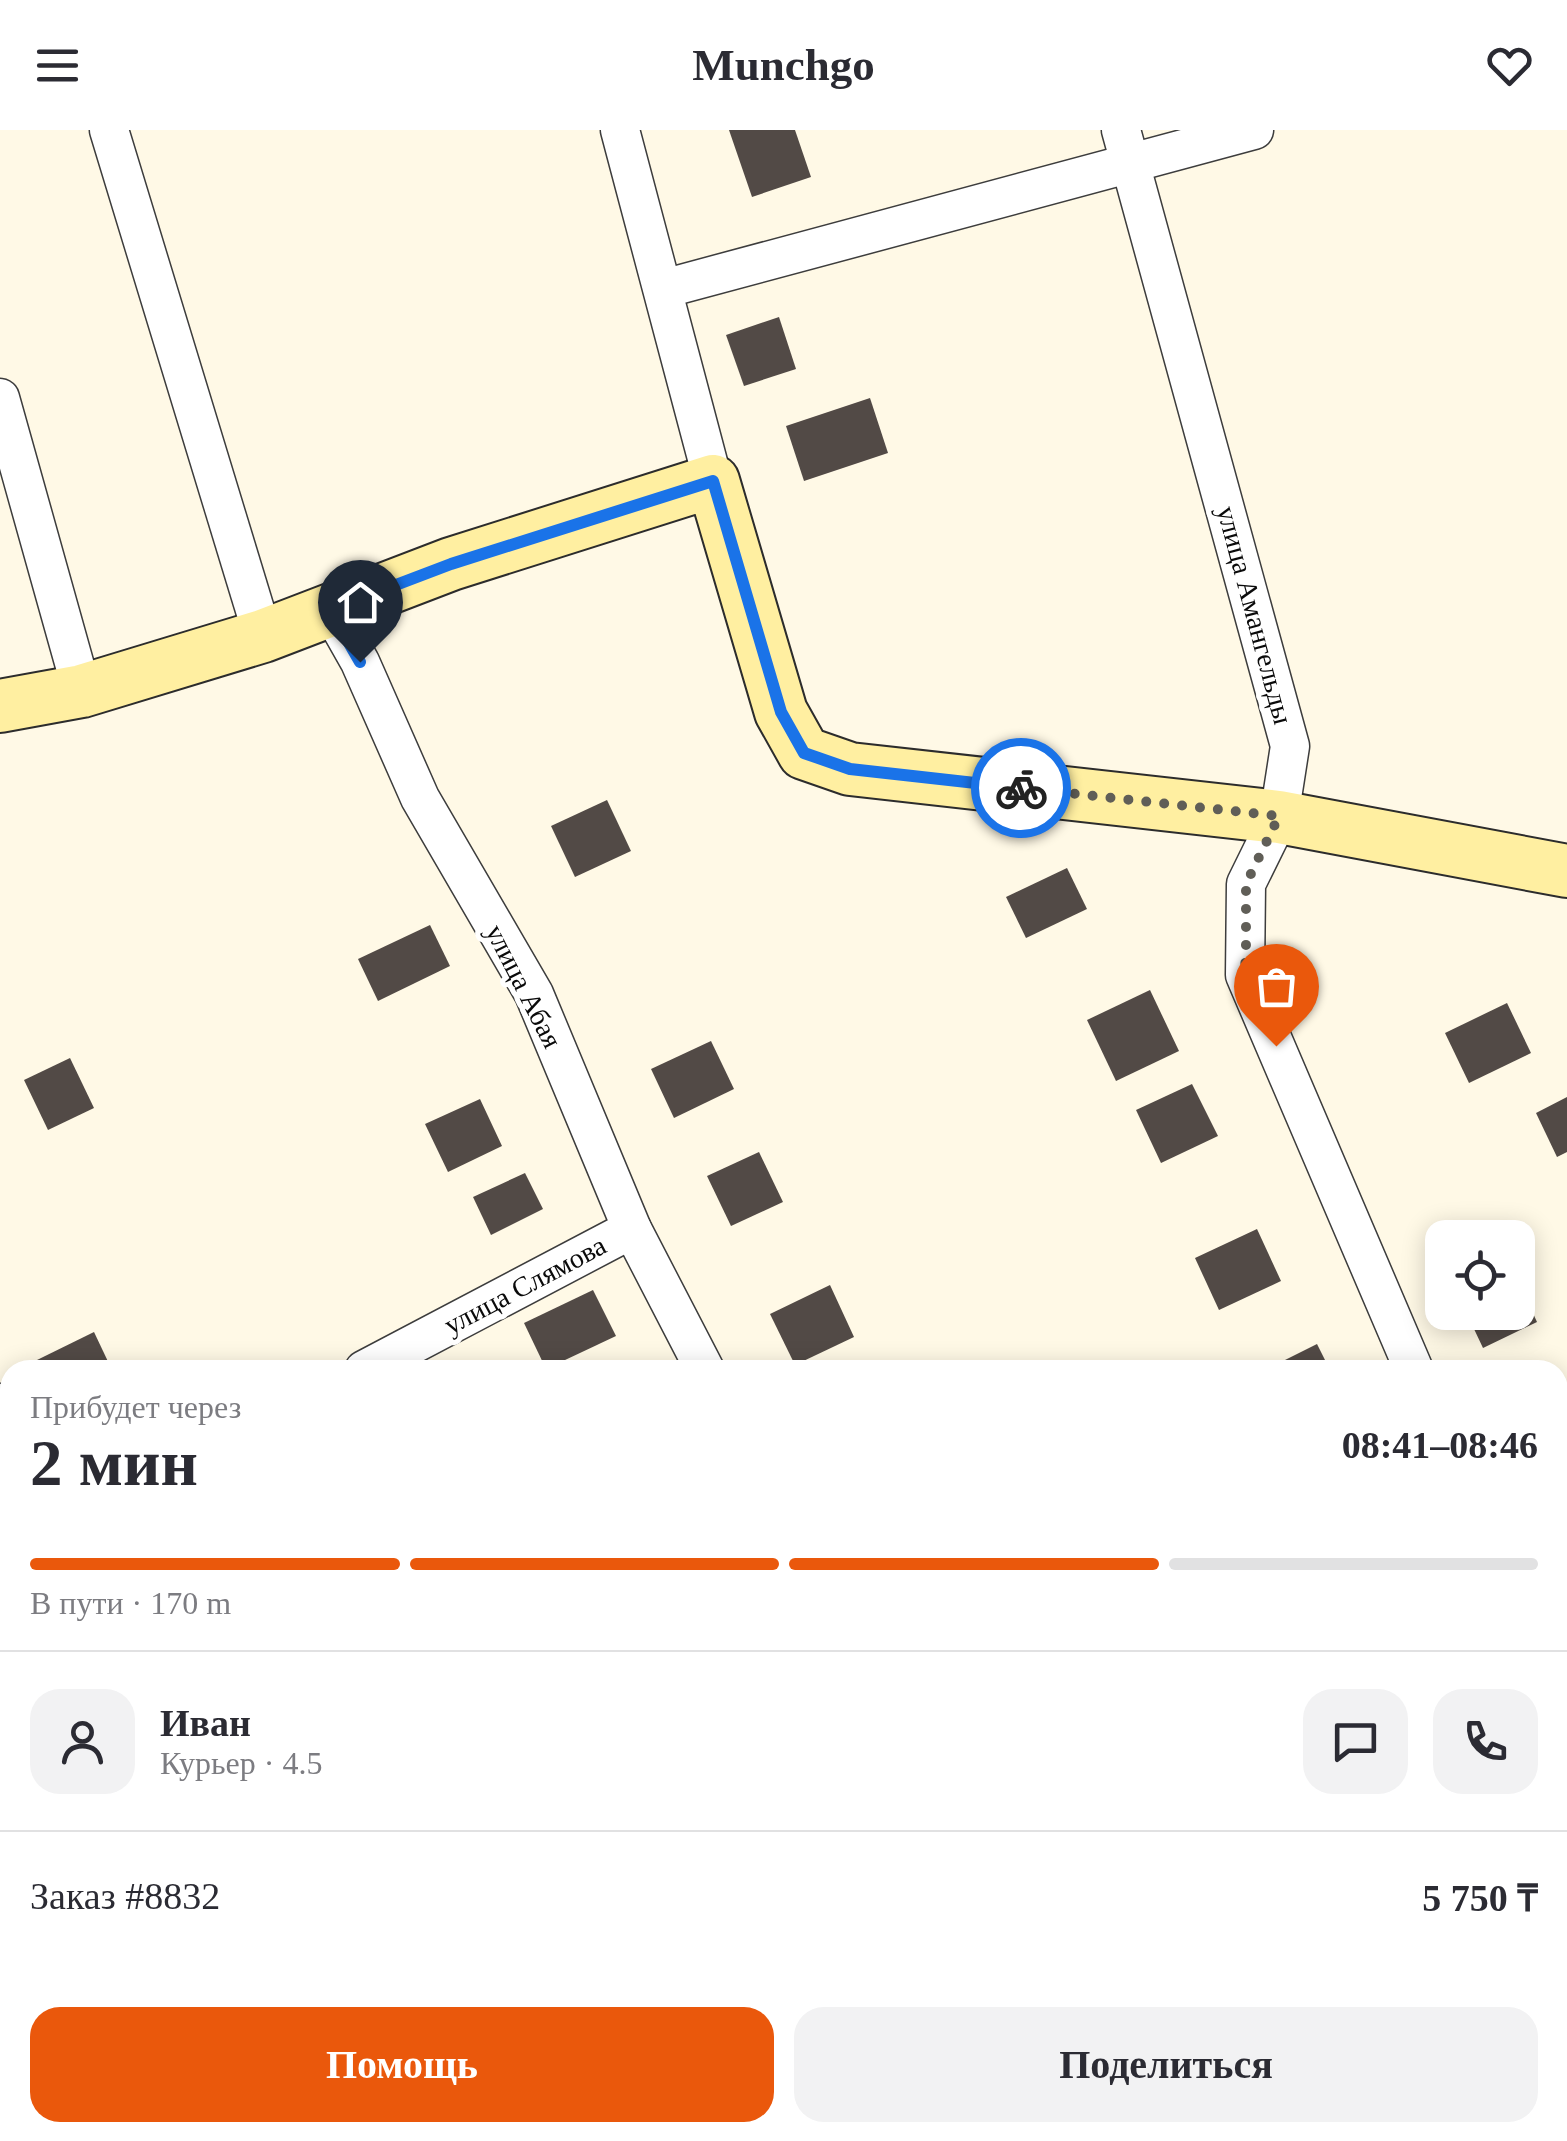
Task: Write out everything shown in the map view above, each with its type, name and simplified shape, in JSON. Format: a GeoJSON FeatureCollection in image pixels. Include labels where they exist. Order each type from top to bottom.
{"type":"FeatureCollection","features":[{"type":"Feature","properties":{"kind":"street"},"geometry":{"type":"LineString","coordinates":[[109,130],[263,636]]}},
{"type":"Feature","properties":{"kind":"street"},"geometry":{"type":"LineString","coordinates":[[620,130],[713,481],[781,712],[804,753],[850,769],[1279,816],[1567,871]]}},
{"type":"Feature","properties":{"kind":"street"},"geometry":{"type":"LineString","coordinates":[[663,289],[1126,147],[1254,130]]}},
{"type":"Feature","properties":{"kind":"street","name":"улица Амангельды"},"geometry":{"type":"LineString","coordinates":[[1126,147],[1290,746],[1279,816],[1246,884],[1245,974],[1410,1360]]}},
{"type":"Feature","properties":{"kind":"street"},"geometry":{"type":"LineString","coordinates":[[0,398],[82,691]]}},
{"type":"Feature","properties":{"kind":"street"},"geometry":{"type":"LineString","coordinates":[[0,706],[82,691],[263,636],[451,564],[713,481]]}},
{"type":"Feature","properties":{"kind":"street","name":"улица Абая"},"geometry":{"type":"LineString","coordinates":[[330,610],[360,662],[420,798],[534,994],[632,1229],[699,1360]]}},
{"type":"Feature","properties":{"kind":"street","name":"улица Слямова"},"geometry":{"type":"LineString","coordinates":[[383,1360],[632,1229]]}},
{"type":"Feature","properties":{"kind":"building"},"geometry":{"type":"Polygon","coordinates":[[[729,130],[795,130],[811,177],[752,197],[729,130]]]}},
{"type":"Feature","properties":{"kind":"building"},"geometry":{"type":"Polygon","coordinates":[[[779,317],[796,369],[744,386],[726,335],[779,317]]]}},
{"type":"Feature","properties":{"kind":"building"},"geometry":{"type":"Polygon","coordinates":[[[870,398],[888,453],[804,481],[786,426],[870,398]]]}},
{"type":"Feature","properties":{"kind":"building"},"geometry":{"type":"Polygon","coordinates":[[[607,800],[631,851],[575,877],[551,826],[607,800]]]}},
{"type":"Feature","properties":{"kind":"building"},"geometry":{"type":"Polygon","coordinates":[[[1067,868],[1087,909],[1026,938],[1006,897],[1067,868]]]}},
{"type":"Feature","properties":{"kind":"building"},"geometry":{"type":"Polygon","coordinates":[[[430,925],[450,966],[378,1001],[358,959],[430,925]]]}},
{"type":"Feature","properties":{"kind":"building"},"geometry":{"type":"Polygon","coordinates":[[[1150,990],[1179,1051],[1116,1081],[1087,1020],[1150,990]]]}},
{"type":"Feature","properties":{"kind":"building"},"geometry":{"type":"Polygon","coordinates":[[[1507,1003],[1531,1053],[1469,1083],[1445,1033],[1507,1003]]]}},
{"type":"Feature","properties":{"kind":"building"},"geometry":{"type":"Polygon","coordinates":[[[711,1041],[734,1089],[674,1118],[651,1069],[711,1041]]]}},
{"type":"Feature","properties":{"kind":"building"},"geometry":{"type":"Polygon","coordinates":[[[70,1058],[94,1108],[48,1130],[24,1080],[70,1058]]]}},
{"type":"Feature","properties":{"kind":"building"},"geometry":{"type":"Polygon","coordinates":[[[1192,1084],[1218,1136],[1161,1163],[1136,1110],[1192,1084]]]}},
{"type":"Feature","properties":{"kind":"building"},"geometry":{"type":"Polygon","coordinates":[[[1567,1097],[1567,1152],[1557,1157],[1536,1113],[1567,1097]]]}},
{"type":"Feature","properties":{"kind":"building"},"geometry":{"type":"Polygon","coordinates":[[[480,1099],[502,1146],[448,1172],[425,1124],[480,1099]]]}},
{"type":"Feature","properties":{"kind":"building"},"geometry":{"type":"Polygon","coordinates":[[[759,1152],[783,1202],[731,1226],[707,1176],[759,1152]]]}},
{"type":"Feature","properties":{"kind":"building"},"geometry":{"type":"Polygon","coordinates":[[[525,1173],[543,1209],[491,1235],[473,1197],[525,1173]]]}},
{"type":"Feature","properties":{"kind":"building"},"geometry":{"type":"Polygon","coordinates":[[[1257,1229],[1281,1281],[1219,1310],[1195,1258],[1257,1229]]]}},
{"type":"Feature","properties":{"kind":"building"},"geometry":{"type":"Polygon","coordinates":[[[830,1285],[854,1337],[806,1360],[793,1360],[770,1314],[830,1285]]]}},
{"type":"Feature","properties":{"kind":"building"},"geometry":{"type":"Polygon","coordinates":[[[593,1290],[616,1336],[565,1360],[542,1360],[524,1323],[593,1290]]]}},
{"type":"Feature","properties":{"kind":"building"},"geometry":{"type":"Polygon","coordinates":[[[1474,1330],[1520,1330],[1483,1348],[1474,1330]]]}},
{"type":"Feature","properties":{"kind":"building"},"geometry":{"type":"Polygon","coordinates":[[[94,1332],[107,1360],[37,1360],[94,1332]]]}},
{"type":"Feature","properties":{"kind":"building"},"geometry":{"type":"Polygon","coordinates":[[[1317,1344],[1325,1360],[1285,1360],[1317,1344]]]}},
{"type":"Feature","properties":{"kind":"way so far"},"geometry":{"type":"LineString","coordinates":[[1021,788],[1279,816],[1246,884],[1245,974],[1276,1046]]}},
{"type":"Feature","properties":{"kind":"route"},"geometry":{"type":"LineString","coordinates":[[360,662],[330,610],[451,564],[713,481],[781,712],[804,753],[850,769],[1021,788]]}}]}
